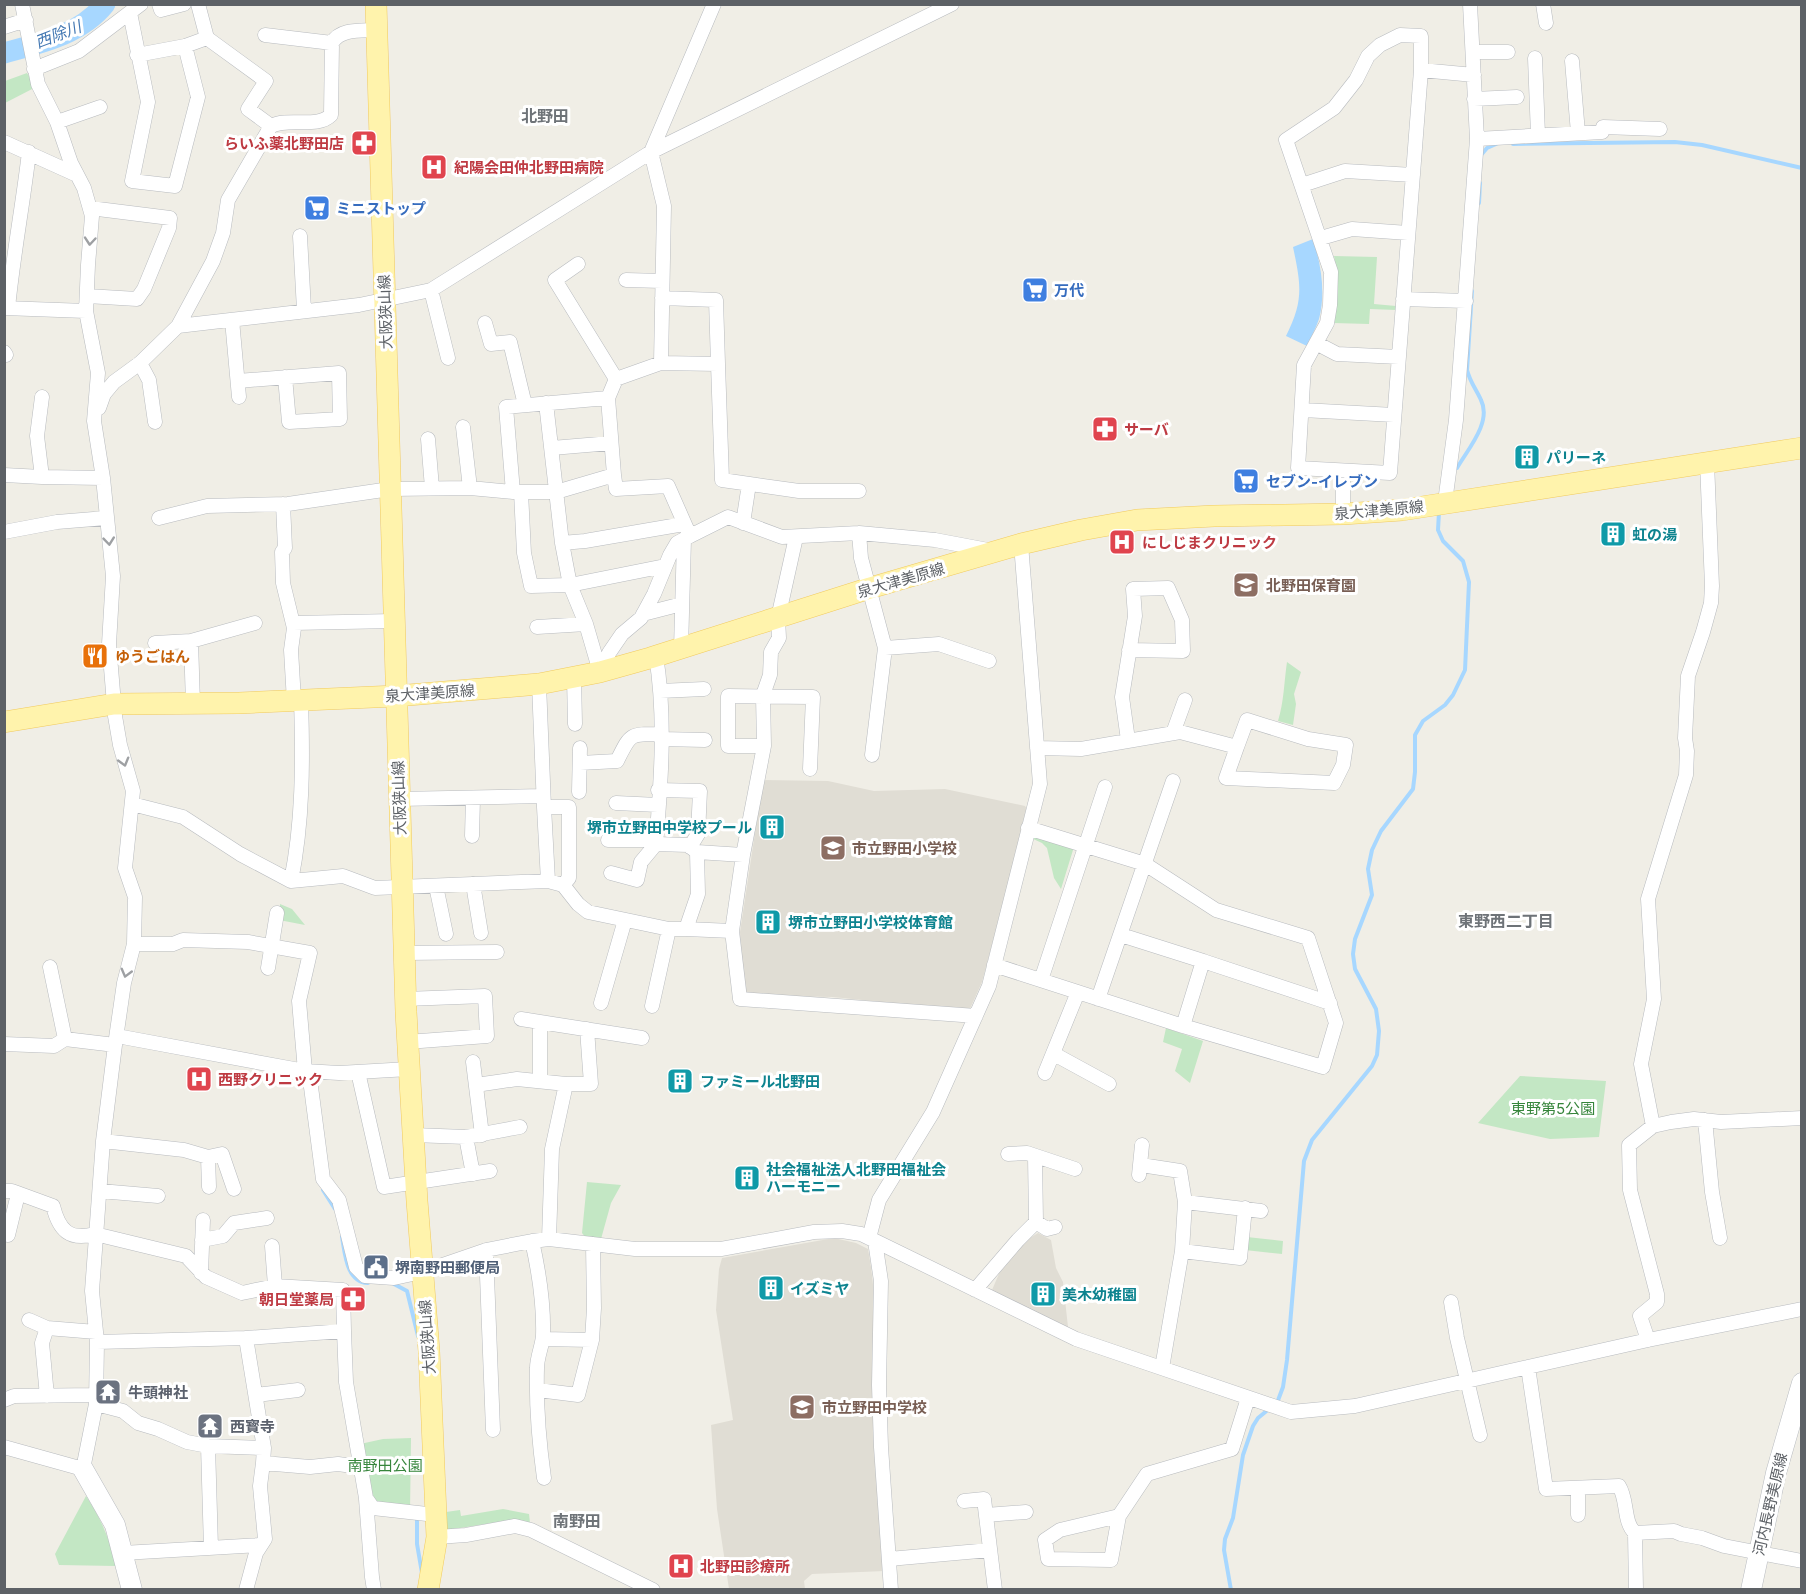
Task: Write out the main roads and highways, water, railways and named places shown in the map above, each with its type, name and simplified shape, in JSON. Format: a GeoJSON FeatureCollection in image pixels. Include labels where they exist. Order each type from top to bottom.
{"type":"FeatureCollection","features":[{"type":"Feature","properties":{"kind":"main road","name":"大阪狭山線"},"geometry":{"type":"LineString","coordinates":[[376,4],[405,999],[429,1351],[437,1537],[428,1590]]}},
{"type":"Feature","properties":{"kind":"main road","name":"泉大津美原線"},"geometry":{"type":"LineString","coordinates":[[4,722],[114,704],[193,704],[396,696],[539,684],[600,672],[870,588],[1021,544],[1081,530],[1137,520],[1402,510],[1802,448]]}},
{"type":"Feature","properties":{"kind":"main road","name":"河内長野美原線"},"geometry":{"type":"LineString","coordinates":[[1751,1590],[1776,1473],[1802,1383]]}},
{"type":"Feature","properties":{"kind":"main road"},"geometry":{"type":"LineString","coordinates":[[83,1469],[115,1525],[132,1590]]}},
{"type":"Feature","properties":{"kind":"water"},"geometry":{"type":"Polygon","coordinates":[[[1313,239],[1320,268],[1322,299],[1319,319],[1307,346],[1286,336],[1296,312],[1299,292],[1293,247],[1313,239]]]}},
{"type":"Feature","properties":{"kind":"waterway","name":"西除川"},"geometry":{"type":"LineString","coordinates":[[4,53],[46,41],[72,30],[95,15],[105,4]]}},
{"type":"Feature","properties":{"kind":"waterway"},"geometry":{"type":"LineString","coordinates":[[1513,144],[1675,142],[1702,145],[1802,168]]}},
{"type":"Feature","properties":{"kind":"waterway"},"geometry":{"type":"LineString","coordinates":[[1481,155],[1487,148],[1496,144]]}},
{"type":"Feature","properties":{"kind":"waterway"},"geometry":{"type":"LineString","coordinates":[[1479,203],[1480,183]]}},
{"type":"Feature","properties":{"kind":"waterway"},"geometry":{"type":"LineString","coordinates":[[1457,468],[1477,435],[1484,408],[1467,370],[1472,291]]}},
{"type":"Feature","properties":{"kind":"waterway"},"geometry":{"type":"LineString","coordinates":[[1277,1403],[1283,1387],[1287,1360],[1304,1161],[1312,1140],[1372,1066],[1377,1055],[1379,1031],[1376,1009],[1355,969],[1353,954],[1355,939],[1372,895],[1368,869],[1372,850],[1381,831],[1413,789],[1415,735],[1423,721],[1445,705],[1453,695],[1465,670],[1469,582],[1463,561],[1443,541],[1438,530],[1439,512]]}},
{"type":"Feature","properties":{"kind":"waterway"},"geometry":{"type":"LineString","coordinates":[[290,1074],[304,1081]]}},
{"type":"Feature","properties":{"kind":"waterway"},"geometry":{"type":"LineString","coordinates":[[323,1190],[335,1209]]}},
{"type":"Feature","properties":{"kind":"waterway"},"geometry":{"type":"LineString","coordinates":[[342,1237],[351,1272],[355,1278],[368,1283]]}},
{"type":"Feature","properties":{"kind":"waterway"},"geometry":{"type":"LineString","coordinates":[[394,1284],[407,1291],[418,1336]]}},
{"type":"Feature","properties":{"kind":"waterway"},"geometry":{"type":"LineString","coordinates":[[1231,1590],[1224,1550],[1225,1539],[1233,1518],[1243,1455],[1253,1426],[1258,1418],[1269,1409]]}},
{"type":"Feature","properties":{"kind":"waterway"},"geometry":{"type":"LineString","coordinates":[[418,1515],[417,1544],[422,1573]]}},
{"type":"Feature","properties":{"kind":"place","name":"らいふ薬北野田店"},"geometry":{"type":"Point","coordinates":[364,143]}},
{"type":"Feature","properties":{"kind":"place","name":"紀陽会田仲北野田病院"},"geometry":{"type":"Point","coordinates":[434,167]}},
{"type":"Feature","properties":{"kind":"place","name":"ミニストップ"},"geometry":{"type":"Point","coordinates":[317,208]}},
{"type":"Feature","properties":{"kind":"place","name":"万代"},"geometry":{"type":"Point","coordinates":[1035,290]}},
{"type":"Feature","properties":{"kind":"place","name":"サーバ"},"geometry":{"type":"Point","coordinates":[1105,429]}},
{"type":"Feature","properties":{"kind":"place","name":"パリーネ"},"geometry":{"type":"Point","coordinates":[1527,457]}},
{"type":"Feature","properties":{"kind":"place","name":"セブン-イレブン"},"geometry":{"type":"Point","coordinates":[1246,481]}},
{"type":"Feature","properties":{"kind":"place","name":"虹の湯"},"geometry":{"type":"Point","coordinates":[1613,534]}},
{"type":"Feature","properties":{"kind":"place","name":"にしじまクリニック"},"geometry":{"type":"Point","coordinates":[1122,542]}},
{"type":"Feature","properties":{"kind":"place","name":"北野田保育園"},"geometry":{"type":"Point","coordinates":[1246,585]}},
{"type":"Feature","properties":{"kind":"place","name":"ゆうごはん"},"geometry":{"type":"Point","coordinates":[95,656]}},
{"type":"Feature","properties":{"kind":"place","name":"堺市立野田中学校プール"},"geometry":{"type":"Point","coordinates":[772,827]}},
{"type":"Feature","properties":{"kind":"place","name":"市立野田小学校"},"geometry":{"type":"Point","coordinates":[833,848]}},
{"type":"Feature","properties":{"kind":"place","name":"堺市立野田小学校体育館"},"geometry":{"type":"Point","coordinates":[768,922]}},
{"type":"Feature","properties":{"kind":"place","name":"西野クリニック"},"geometry":{"type":"Point","coordinates":[199,1079]}},
{"type":"Feature","properties":{"kind":"place","name":"ファミール北野田"},"geometry":{"type":"Point","coordinates":[680,1081]}},
{"type":"Feature","properties":{"kind":"place","name":"社会福祉法人北野田福祉会 ハーモニー"},"geometry":{"type":"Point","coordinates":[747,1178]}},
{"type":"Feature","properties":{"kind":"place","name":"堺南野田郵便局"},"geometry":{"type":"Point","coordinates":[376,1267]}},
{"type":"Feature","properties":{"kind":"place","name":"イズミヤ"},"geometry":{"type":"Point","coordinates":[771,1288]}},
{"type":"Feature","properties":{"kind":"place","name":"美木幼稚園"},"geometry":{"type":"Point","coordinates":[1043,1294]}},
{"type":"Feature","properties":{"kind":"place","name":"朝日堂薬局"},"geometry":{"type":"Point","coordinates":[353,1299]}},
{"type":"Feature","properties":{"kind":"place","name":"牛頭神社"},"geometry":{"type":"Point","coordinates":[108,1392]}},
{"type":"Feature","properties":{"kind":"place","name":"市立野田中学校"},"geometry":{"type":"Point","coordinates":[802,1407]}},
{"type":"Feature","properties":{"kind":"place","name":"西寳寺"},"geometry":{"type":"Point","coordinates":[210,1426]}},
{"type":"Feature","properties":{"kind":"place","name":"北野田診療所"},"geometry":{"type":"Point","coordinates":[681,1566]}},
{"type":"Feature","properties":{"kind":"district","name":"北野田"},"geometry":{"type":"Point","coordinates":[545,116]}},
{"type":"Feature","properties":{"kind":"district","name":"東野西二丁目"},"geometry":{"type":"Point","coordinates":[1506,921]}},
{"type":"Feature","properties":{"kind":"district","name":"南野田"},"geometry":{"type":"Point","coordinates":[577,1521]}},
{"type":"Feature","properties":{"kind":"park label","name":"東野第5公園"},"geometry":{"type":"Point","coordinates":[1553,1108]}},
{"type":"Feature","properties":{"kind":"park label","name":"南野田公園"},"geometry":{"type":"Point","coordinates":[385,1465]}}]}
